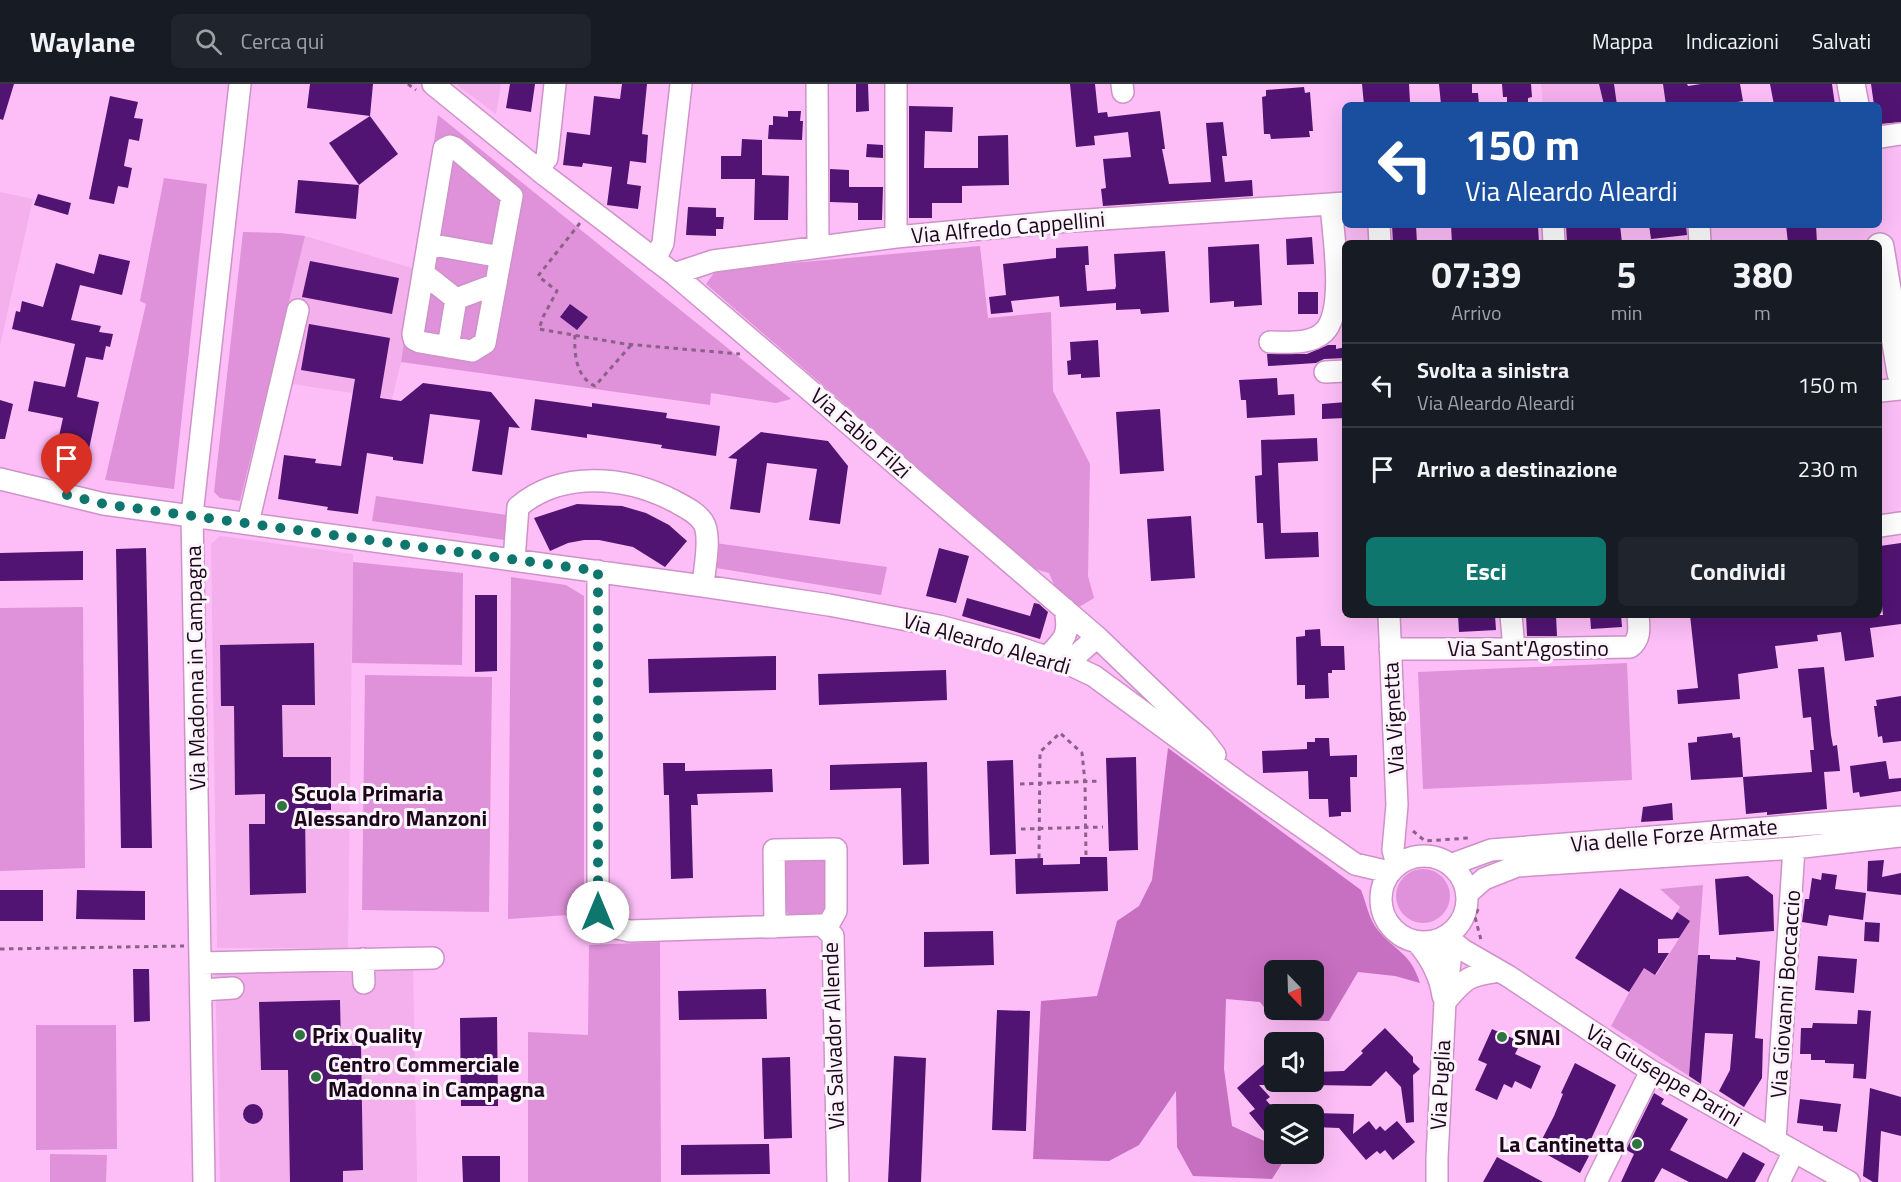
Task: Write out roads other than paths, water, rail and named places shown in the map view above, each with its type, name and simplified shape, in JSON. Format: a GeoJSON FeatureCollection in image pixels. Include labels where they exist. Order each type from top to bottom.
{"type":"FeatureCollection","features":[{"type":"Feature","properties":{"kind":"main road"},"geometry":{"type":"LineString","coordinates":[[1851,84],[1854,102]]}},
{"type":"Feature","properties":{"kind":"main road"},"geometry":{"type":"LineString","coordinates":[[1882,260],[1901,373]]}},
{"type":"Feature","properties":{"kind":"street","name":"Via Madonna in Campagna"},"geometry":{"type":"LineString","coordinates":[[204,1182],[192,515],[240,84]]}},
{"type":"Feature","properties":{"kind":"street","name":"Via Fabio Filzi"},"geometry":{"type":"LineString","coordinates":[[433,84],[674,274],[1065,609],[1202,738],[1238,782]]}},
{"type":"Feature","properties":{"kind":"street"},"geometry":{"type":"LineString","coordinates":[[538,169],[547,158],[555,84]]}},
{"type":"Feature","properties":{"kind":"street"},"geometry":{"type":"LineString","coordinates":[[655,261],[663,243],[681,84]]}},
{"type":"Feature","properties":{"kind":"street"},"geometry":{"type":"LineString","coordinates":[[817,84],[818,247]]}},
{"type":"Feature","properties":{"kind":"street"},"geometry":{"type":"LineString","coordinates":[[896,84],[896,237]]}},
{"type":"Feature","properties":{"kind":"street"},"geometry":{"type":"LineString","coordinates":[[1882,137],[1901,134]]}},
{"type":"Feature","properties":{"kind":"street"},"geometry":{"type":"LineString","coordinates":[[455,148],[512,196],[501,257],[485,343],[472,351],[414,339],[444,149],[455,148]]}},
{"type":"Feature","properties":{"kind":"street"},"geometry":{"type":"LineString","coordinates":[[1270,342],[1304,342],[1323,332],[1335,314],[1338,203]]}},
{"type":"Feature","properties":{"kind":"street","name":"Via Alfredo Cappellini"},"geometry":{"type":"LineString","coordinates":[[674,274],[713,261],[896,237],[1057,222],[1338,203]]}},
{"type":"Feature","properties":{"kind":"street"},"geometry":{"type":"LineString","coordinates":[[428,244],[501,257]]}},
{"type":"Feature","properties":{"kind":"street"},"geometry":{"type":"LineString","coordinates":[[423,273],[456,299]]}},
{"type":"Feature","properties":{"kind":"street"},"geometry":{"type":"LineString","coordinates":[[456,299],[496,284]]}},
{"type":"Feature","properties":{"kind":"street"},"geometry":{"type":"LineString","coordinates":[[448,347],[456,299]]}},
{"type":"Feature","properties":{"kind":"street"},"geometry":{"type":"LineString","coordinates":[[248,523],[298,310]]}},
{"type":"Feature","properties":{"kind":"street"},"geometry":{"type":"LineString","coordinates":[[1882,391],[1901,389]]}},
{"type":"Feature","properties":{"kind":"street","name":"Via Aleardo Aleardi"},"geometry":{"type":"LineString","coordinates":[[0,479],[104,504],[703,586],[894,617],[1014,646],[1055,659],[1094,676],[1238,782]]}},
{"type":"Feature","properties":{"kind":"street"},"geometry":{"type":"LineString","coordinates":[[514,560],[518,507],[531,496],[571,482],[617,482],[643,488],[669,498],[692,510],[704,523],[708,532],[703,586]]}},
{"type":"Feature","properties":{"kind":"street"},"geometry":{"type":"LineString","coordinates":[[1882,526],[1901,523]]}},
{"type":"Feature","properties":{"kind":"street","name":"Via Salvador Allende"},"geometry":{"type":"LineString","coordinates":[[598,571],[598,912],[608,926],[630,931],[822,925],[833,936],[838,1182]]}},
{"type":"Feature","properties":{"kind":"street"},"geometry":{"type":"LineString","coordinates":[[1055,659],[1065,638],[1067,620],[1065,609]]}},
{"type":"Feature","properties":{"kind":"street","name":"Via Vignetta"},"geometry":{"type":"LineString","coordinates":[[1389,618],[1397,822],[1393,862]]}},
{"type":"Feature","properties":{"kind":"street"},"geometry":{"type":"LineString","coordinates":[[1511,618],[1514,650]]}},
{"type":"Feature","properties":{"kind":"street","name":"Via Sant'Agostino"},"geometry":{"type":"LineString","coordinates":[[1390,649],[1514,650],[1630,647],[1636,643],[1639,634],[1638,618]]}},
{"type":"Feature","properties":{"kind":"street"},"geometry":{"type":"LineString","coordinates":[[1065,638],[1082,635],[1097,637]]}},
{"type":"Feature","properties":{"kind":"street"},"geometry":{"type":"LineString","coordinates":[[1055,659],[1080,653],[1097,637]]}},
{"type":"Feature","properties":{"kind":"street"},"geometry":{"type":"LineString","coordinates":[[1238,782],[1360,865],[1380,901],[1389,925],[1400,935],[1418,942],[1431,942],[1453,931],[1469,906],[1463,879],[1442,861],[1413,846],[1397,822]]}},
{"type":"Feature","properties":{"kind":"street","name":"Via delle Forze Armate"},"geometry":{"type":"LineString","coordinates":[[1442,861],[1491,850],[1901,817]]}},
{"type":"Feature","properties":{"kind":"street","name":"Via delle Forze Armate"},"geometry":{"type":"LineString","coordinates":[[1469,906],[1485,879],[1517,866],[1794,848],[1901,836]]}},
{"type":"Feature","properties":{"kind":"street","name":"Via Giovanni Boccaccio"},"geometry":{"type":"LineString","coordinates":[[1775,1141],[1794,848]]}},
{"type":"Feature","properties":{"kind":"street"},"geometry":{"type":"LineString","coordinates":[[775,927],[774,850],[836,849],[836,911],[826,929]]}},
{"type":"Feature","properties":{"kind":"street"},"geometry":{"type":"LineString","coordinates":[[1360,865],[1393,862],[1414,856],[1442,861]]}},
{"type":"Feature","properties":{"kind":"street"},"geometry":{"type":"LineString","coordinates":[[1380,901],[1382,886],[1393,862]]}},
{"type":"Feature","properties":{"kind":"street","name":"Via Giuseppe Parini"},"geometry":{"type":"LineString","coordinates":[[1469,906],[1467,934],[1488,958],[1651,1071],[1849,1182]]}},
{"type":"Feature","properties":{"kind":"street","name":"Via Giuseppe Parini"},"geometry":{"type":"LineString","coordinates":[[1445,937],[1463,950],[1488,958]]}},
{"type":"Feature","properties":{"kind":"street","name":"Via Puglia"},"geometry":{"type":"LineString","coordinates":[[1436,1177],[1444,1002],[1450,962],[1445,937]]}},
{"type":"Feature","properties":{"kind":"street","name":"Via Puglia"},"geometry":{"type":"LineString","coordinates":[[1418,942],[1429,956],[1442,983],[1444,1002]]}},
{"type":"Feature","properties":{"kind":"street"},"geometry":{"type":"LineString","coordinates":[[201,955],[363,959],[433,957]]}},
{"type":"Feature","properties":{"kind":"street"},"geometry":{"type":"LineString","coordinates":[[1444,1002],[1464,980],[1479,974],[1488,958]]}},
{"type":"Feature","properties":{"kind":"street"},"geometry":{"type":"LineString","coordinates":[[363,959],[364,983]]}},
{"type":"Feature","properties":{"kind":"street"},"geometry":{"type":"LineString","coordinates":[[202,990],[233,988]]}},
{"type":"Feature","properties":{"kind":"street"},"geometry":{"type":"LineString","coordinates":[[1596,1182],[1651,1071]]}},
{"type":"Feature","properties":{"kind":"street"},"geometry":{"type":"LineString","coordinates":[[1779,1182],[1794,1151]]}},
{"type":"Feature","properties":{"kind":"place","name":"Scuola Primaria Alessandro Manzoni"},"geometry":{"type":"Point","coordinates":[282,806]}},
{"type":"Feature","properties":{"kind":"place","name":"Prix Quality"},"geometry":{"type":"Point","coordinates":[300,1035]}},
{"type":"Feature","properties":{"kind":"place","name":"SNAI"},"geometry":{"type":"Point","coordinates":[1502,1037]}},
{"type":"Feature","properties":{"kind":"place","name":"Centro Commerciale Madonna in Campagna"},"geometry":{"type":"Point","coordinates":[316,1077]}},
{"type":"Feature","properties":{"kind":"place","name":"La Cantinetta"},"geometry":{"type":"Point","coordinates":[1637,1144]}}]}
